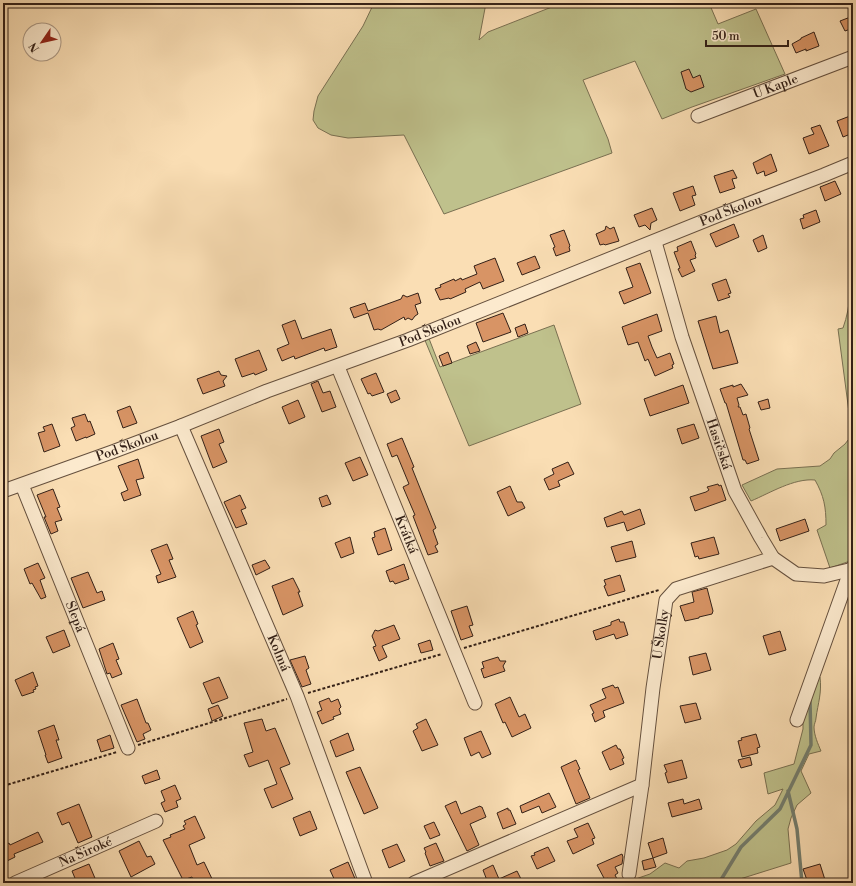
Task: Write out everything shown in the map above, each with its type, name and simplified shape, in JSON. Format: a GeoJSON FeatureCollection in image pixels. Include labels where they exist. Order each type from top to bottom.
{"type":"FeatureCollection","features":[{"type":"Feature","properties":{"kind":"street","name":"U Kaple"},"geometry":{"type":"LineString","coordinates":[[698,116],[853,57]]}},
{"type":"Feature","properties":{"kind":"street","name":"Pod Školou"},"geometry":{"type":"LineString","coordinates":[[3,491],[181,426],[267,391],[338,367],[408,340],[719,215],[853,163]]}},
{"type":"Feature","properties":{"kind":"street","name":"Hasičská"},"geometry":{"type":"LineString","coordinates":[[655,242],[682,337],[735,491],[773,558],[796,574],[824,576],[852,569]]}},
{"type":"Feature","properties":{"kind":"street","name":"Krátká"},"geometry":{"type":"LineString","coordinates":[[338,367],[475,703]]}},
{"type":"Feature","properties":{"kind":"street","name":"Kolmá"},"geometry":{"type":"LineString","coordinates":[[181,426],[297,696],[366,883]]}},
{"type":"Feature","properties":{"kind":"street","name":"Slepá"},"geometry":{"type":"LineString","coordinates":[[22,485],[128,748]]}},
{"type":"Feature","properties":{"kind":"street"},"geometry":{"type":"LineString","coordinates":[[676,589],[773,558]]}},
{"type":"Feature","properties":{"kind":"street"},"geometry":{"type":"LineString","coordinates":[[797,720],[852,569]]}},
{"type":"Feature","properties":{"kind":"street","name":"U Školky"},"geometry":{"type":"LineString","coordinates":[[629,874],[642,785],[652,688],[666,600],[676,589]]}},
{"type":"Feature","properties":{"kind":"street"},"geometry":{"type":"LineString","coordinates":[[414,883],[642,785]]}},
{"type":"Feature","properties":{"kind":"street","name":"Na Široké"},"geometry":{"type":"LineString","coordinates":[[15,883],[156,821]]}},
{"type":"Feature","properties":{"kind":"path"},"geometry":{"type":"LineString","coordinates":[[3,786],[297,696],[454,650],[664,589],[676,589]]}},
{"type":"Feature","properties":{"kind":"green space"},"geometry":{"type":"Polygon","coordinates":[[[374,3],[486,3],[479,40],[488,32],[562,3],[709,3],[718,24],[756,9],[785,74],[662,119],[635,61],[583,80],[608,139],[612,153],[444,214],[404,135],[348,138],[331,135],[318,128],[313,120],[318,96],[363,26],[374,3]]]}},
{"type":"Feature","properties":{"kind":"green space"},"geometry":{"type":"Polygon","coordinates":[[[853,252],[853,560],[830,568],[817,530],[826,525],[826,519],[821,491],[815,480],[799,481],[774,490],[751,501],[742,485],[777,469],[820,466],[830,459],[852,435],[838,329],[843,328],[848,311],[851,284],[849,257],[853,252]]]}},
{"type":"Feature","properties":{"kind":"green space"},"geometry":{"type":"Polygon","coordinates":[[[554,325],[581,404],[469,446],[424,338],[428,336],[440,367],[554,325]]]}},
{"type":"Feature","properties":{"kind":"green space"},"geometry":{"type":"Polygon","coordinates":[[[820,677],[820,693],[814,727],[815,736],[821,751],[809,754],[801,771],[811,793],[797,805],[791,818],[788,829],[791,863],[740,879],[735,883],[624,883],[650,874],[665,863],[679,868],[687,861],[704,858],[727,850],[736,844],[756,821],[775,805],[783,789],[768,794],[764,773],[794,764],[803,729],[803,717],[816,679],[820,677]]]}},
{"type":"Feature","properties":{"kind":"building"},"geometry":{"type":"Polygon","coordinates":[[[853,16],[853,28],[845,31],[840,21],[853,16]]]}},
{"type":"Feature","properties":{"kind":"building"},"geometry":{"type":"Polygon","coordinates":[[[814,32],[819,46],[796,53],[792,44],[814,32]]]}},
{"type":"Feature","properties":{"kind":"building"},"geometry":{"type":"Polygon","coordinates":[[[689,69],[693,78],[700,75],[704,87],[691,92],[686,89],[681,72],[689,69]]]}},
{"type":"Feature","properties":{"kind":"building"},"geometry":{"type":"Polygon","coordinates":[[[850,116],[853,123],[853,133],[843,137],[837,121],[850,116]]]}},
{"type":"Feature","properties":{"kind":"building"},"geometry":{"type":"Polygon","coordinates":[[[820,125],[829,146],[809,154],[803,138],[814,134],[811,128],[820,125]]]}},
{"type":"Feature","properties":{"kind":"building"},"geometry":{"type":"Polygon","coordinates":[[[771,154],[777,171],[765,176],[764,171],[757,174],[753,163],[771,154]]]}},
{"type":"Feature","properties":{"kind":"building"},"geometry":{"type":"Polygon","coordinates":[[[733,170],[737,178],[732,179],[735,188],[720,193],[714,176],[733,170]]]}},
{"type":"Feature","properties":{"kind":"building"},"geometry":{"type":"Polygon","coordinates":[[[835,181],[841,194],[825,201],[820,187],[835,181]]]}},
{"type":"Feature","properties":{"kind":"building"},"geometry":{"type":"Polygon","coordinates":[[[693,186],[696,195],[692,196],[695,205],[680,211],[673,193],[693,186]]]}},
{"type":"Feature","properties":{"kind":"building"},"geometry":{"type":"Polygon","coordinates":[[[652,208],[657,220],[651,223],[650,230],[645,225],[639,227],[634,215],[652,208]]]}},
{"type":"Feature","properties":{"kind":"building"},"geometry":{"type":"Polygon","coordinates":[[[816,210],[820,222],[803,229],[800,219],[804,218],[803,215],[816,210]]]}},
{"type":"Feature","properties":{"kind":"building"},"geometry":{"type":"Polygon","coordinates":[[[734,224],[739,237],[716,247],[710,234],[734,224]]]}},
{"type":"Feature","properties":{"kind":"building"},"geometry":{"type":"Polygon","coordinates":[[[606,226],[610,229],[614,227],[619,241],[600,245],[596,234],[605,230],[606,226]]]}},
{"type":"Feature","properties":{"kind":"building"},"geometry":{"type":"Polygon","coordinates":[[[564,230],[570,246],[570,251],[556,256],[553,248],[555,247],[550,235],[564,230]]]}},
{"type":"Feature","properties":{"kind":"building"},"geometry":{"type":"Polygon","coordinates":[[[763,235],[767,248],[758,252],[753,240],[763,235]]]}},
{"type":"Feature","properties":{"kind":"building"},"geometry":{"type":"Polygon","coordinates":[[[691,241],[696,258],[690,260],[695,271],[682,277],[678,269],[680,268],[674,252],[678,251],[677,247],[691,241]]]}},
{"type":"Feature","properties":{"kind":"building"},"geometry":{"type":"Polygon","coordinates":[[[535,256],[540,268],[522,275],[517,263],[535,256]]]}},
{"type":"Feature","properties":{"kind":"building"},"geometry":{"type":"Polygon","coordinates":[[[495,258],[504,281],[483,289],[480,282],[465,289],[466,292],[450,299],[440,300],[435,289],[441,287],[440,285],[454,279],[455,281],[461,278],[462,280],[477,274],[474,266],[495,258]]]}},
{"type":"Feature","properties":{"kind":"building"},"geometry":{"type":"Polygon","coordinates":[[[640,263],[651,293],[624,304],[619,292],[633,287],[626,268],[640,263]]]}},
{"type":"Feature","properties":{"kind":"building"},"geometry":{"type":"Polygon","coordinates":[[[726,279],[731,293],[728,294],[730,297],[718,301],[712,284],[726,279]]]}},
{"type":"Feature","properties":{"kind":"building"},"geometry":{"type":"Polygon","coordinates":[[[418,293],[421,303],[415,305],[418,314],[412,320],[408,318],[405,320],[404,317],[381,330],[374,330],[368,313],[354,318],[350,308],[365,303],[368,311],[401,299],[403,295],[407,297],[418,293]]]}},
{"type":"Feature","properties":{"kind":"building"},"geometry":{"type":"Polygon","coordinates":[[[503,313],[511,332],[483,342],[476,323],[503,313]]]}},
{"type":"Feature","properties":{"kind":"building"},"geometry":{"type":"Polygon","coordinates":[[[657,314],[662,331],[648,336],[657,358],[670,353],[674,364],[672,365],[673,368],[655,376],[648,359],[645,361],[638,342],[628,345],[622,327],[657,314]]]}},
{"type":"Feature","properties":{"kind":"building"},"geometry":{"type":"Polygon","coordinates":[[[716,316],[720,333],[728,330],[738,363],[713,369],[698,321],[716,316]]]}},
{"type":"Feature","properties":{"kind":"building"},"geometry":{"type":"Polygon","coordinates":[[[295,320],[302,339],[331,329],[337,347],[325,351],[324,348],[295,359],[294,356],[282,361],[277,349],[289,344],[282,325],[295,320]]]}},
{"type":"Feature","properties":{"kind":"building"},"geometry":{"type":"Polygon","coordinates":[[[525,324],[528,333],[518,337],[515,328],[525,324]]]}},
{"type":"Feature","properties":{"kind":"building"},"geometry":{"type":"Polygon","coordinates":[[[476,342],[480,351],[470,354],[467,346],[476,342]]]}},
{"type":"Feature","properties":{"kind":"building"},"geometry":{"type":"Polygon","coordinates":[[[259,350],[267,370],[255,375],[254,373],[242,377],[235,359],[259,350]]]}},
{"type":"Feature","properties":{"kind":"building"},"geometry":{"type":"Polygon","coordinates":[[[448,352],[452,363],[443,366],[439,356],[448,352]]]}},
{"type":"Feature","properties":{"kind":"building"},"geometry":{"type":"Polygon","coordinates":[[[219,371],[221,375],[227,376],[223,381],[225,386],[203,394],[197,379],[219,371]]]}},
{"type":"Feature","properties":{"kind":"building"},"geometry":{"type":"Polygon","coordinates":[[[376,373],[384,392],[372,396],[370,393],[368,394],[361,379],[376,373]]]}},
{"type":"Feature","properties":{"kind":"building"},"geometry":{"type":"Polygon","coordinates":[[[318,381],[323,393],[330,391],[336,407],[322,412],[311,384],[318,381]]]}},
{"type":"Feature","properties":{"kind":"building"},"geometry":{"type":"Polygon","coordinates":[[[741,384],[748,395],[737,398],[739,405],[738,407],[740,407],[743,415],[746,414],[759,460],[747,464],[745,460],[743,460],[726,403],[720,389],[741,384]]]}},
{"type":"Feature","properties":{"kind":"building"},"geometry":{"type":"Polygon","coordinates":[[[683,385],[689,403],[650,416],[644,399],[683,385]]]}},
{"type":"Feature","properties":{"kind":"building"},"geometry":{"type":"Polygon","coordinates":[[[396,390],[400,399],[391,403],[387,394],[396,390]]]}},
{"type":"Feature","properties":{"kind":"building"},"geometry":{"type":"Polygon","coordinates":[[[768,399],[770,408],[761,410],[758,402],[768,399]]]}},
{"type":"Feature","properties":{"kind":"building"},"geometry":{"type":"Polygon","coordinates":[[[298,400],[305,417],[289,424],[282,407],[298,400]]]}},
{"type":"Feature","properties":{"kind":"building"},"geometry":{"type":"Polygon","coordinates":[[[130,406],[137,423],[123,428],[117,411],[130,406]]]}},
{"type":"Feature","properties":{"kind":"building"},"geometry":{"type":"Polygon","coordinates":[[[85,414],[88,422],[90,421],[95,434],[76,441],[71,428],[75,426],[72,418],[85,414]]]}},
{"type":"Feature","properties":{"kind":"building"},"geometry":{"type":"Polygon","coordinates":[[[52,424],[60,446],[44,452],[38,433],[45,431],[43,427],[52,424]]]}},
{"type":"Feature","properties":{"kind":"building"},"geometry":{"type":"Polygon","coordinates":[[[694,424],[699,438],[682,444],[677,429],[694,424]]]}},
{"type":"Feature","properties":{"kind":"building"},"geometry":{"type":"Polygon","coordinates":[[[219,429],[224,442],[219,444],[227,462],[213,468],[201,436],[219,429]]]}},
{"type":"Feature","properties":{"kind":"building"},"geometry":{"type":"Polygon","coordinates":[[[402,438],[414,467],[412,468],[436,528],[433,530],[438,544],[435,546],[438,552],[428,555],[413,516],[415,515],[403,487],[409,484],[397,455],[392,457],[387,444],[402,438]]]}},
{"type":"Feature","properties":{"kind":"building"},"geometry":{"type":"Polygon","coordinates":[[[360,457],[368,475],[353,481],[345,463],[360,457]]]}},
{"type":"Feature","properties":{"kind":"building"},"geometry":{"type":"Polygon","coordinates":[[[138,459],[144,478],[136,480],[141,495],[124,501],[121,493],[128,490],[118,466],[138,459]]]}},
{"type":"Feature","properties":{"kind":"building"},"geometry":{"type":"Polygon","coordinates":[[[568,462],[574,474],[558,481],[560,486],[549,490],[544,479],[554,474],[552,469],[568,462]]]}},
{"type":"Feature","properties":{"kind":"building"},"geometry":{"type":"Polygon","coordinates":[[[718,484],[719,486],[721,485],[726,500],[695,511],[690,497],[706,492],[709,490],[707,487],[718,484]]]}},
{"type":"Feature","properties":{"kind":"building"},"geometry":{"type":"Polygon","coordinates":[[[510,486],[517,502],[522,502],[525,508],[508,516],[497,492],[510,486]]]}},
{"type":"Feature","properties":{"kind":"building"},"geometry":{"type":"Polygon","coordinates":[[[53,489],[60,507],[57,508],[62,520],[55,522],[58,531],[51,534],[37,495],[53,489]]]}},
{"type":"Feature","properties":{"kind":"building"},"geometry":{"type":"Polygon","coordinates":[[[240,495],[246,508],[241,510],[247,524],[236,528],[224,502],[240,495]]]}},
{"type":"Feature","properties":{"kind":"building"},"geometry":{"type":"Polygon","coordinates":[[[327,495],[331,504],[322,507],[319,498],[327,495]]]}},
{"type":"Feature","properties":{"kind":"building"},"geometry":{"type":"Polygon","coordinates":[[[640,509],[645,524],[627,531],[624,522],[607,527],[604,518],[622,511],[624,515],[640,509]]]}},
{"type":"Feature","properties":{"kind":"building"},"geometry":{"type":"Polygon","coordinates":[[[805,519],[809,531],[780,541],[776,529],[805,519]]]}},
{"type":"Feature","properties":{"kind":"building"},"geometry":{"type":"Polygon","coordinates":[[[385,528],[392,550],[378,555],[372,538],[375,537],[374,532],[385,528]]]}},
{"type":"Feature","properties":{"kind":"building"},"geometry":{"type":"Polygon","coordinates":[[[350,537],[354,553],[341,558],[335,543],[350,537]]]}},
{"type":"Feature","properties":{"kind":"building"},"geometry":{"type":"Polygon","coordinates":[[[714,537],[719,554],[699,559],[698,556],[695,557],[691,543],[714,537]]]}},
{"type":"Feature","properties":{"kind":"building"},"geometry":{"type":"Polygon","coordinates":[[[632,541],[636,557],[616,562],[611,547],[632,541]]]}},
{"type":"Feature","properties":{"kind":"building"},"geometry":{"type":"Polygon","coordinates":[[[167,544],[173,559],[169,560],[176,577],[158,583],[156,576],[161,574],[151,550],[167,544]]]}},
{"type":"Feature","properties":{"kind":"building"},"geometry":{"type":"Polygon","coordinates":[[[265,560],[270,568],[256,575],[252,565],[265,560]]]}},
{"type":"Feature","properties":{"kind":"building"},"geometry":{"type":"Polygon","coordinates":[[[38,563],[45,578],[40,580],[46,597],[41,599],[32,583],[30,584],[24,569],[38,563]]]}},
{"type":"Feature","properties":{"kind":"building"},"geometry":{"type":"Polygon","coordinates":[[[404,564],[409,579],[395,584],[393,581],[390,582],[386,571],[404,564]]]}},
{"type":"Feature","properties":{"kind":"building"},"geometry":{"type":"Polygon","coordinates":[[[88,572],[97,593],[102,591],[105,600],[83,608],[71,578],[88,572]]]}},
{"type":"Feature","properties":{"kind":"building"},"geometry":{"type":"Polygon","coordinates":[[[620,575],[625,591],[608,596],[604,586],[606,585],[604,580],[620,575]]]}},
{"type":"Feature","properties":{"kind":"building"},"geometry":{"type":"Polygon","coordinates":[[[293,578],[300,592],[298,592],[303,606],[283,615],[272,586],[293,578]]]}},
{"type":"Feature","properties":{"kind":"building"},"geometry":{"type":"Polygon","coordinates":[[[707,588],[713,611],[712,614],[685,621],[680,606],[694,602],[692,592],[707,588]]]}},
{"type":"Feature","properties":{"kind":"building"},"geometry":{"type":"Polygon","coordinates":[[[467,606],[473,625],[469,626],[473,636],[461,640],[451,611],[467,606]]]}},
{"type":"Feature","properties":{"kind":"building"},"geometry":{"type":"Polygon","coordinates":[[[193,611],[198,624],[196,625],[203,642],[190,648],[177,618],[193,611]]]}},
{"type":"Feature","properties":{"kind":"building"},"geometry":{"type":"Polygon","coordinates":[[[619,619],[620,622],[624,622],[628,635],[616,639],[614,634],[596,640],[593,631],[611,625],[611,622],[619,619]]]}},
{"type":"Feature","properties":{"kind":"building"},"geometry":{"type":"Polygon","coordinates":[[[394,625],[400,639],[382,646],[387,657],[379,661],[373,647],[376,646],[372,636],[375,630],[378,631],[394,625]]]}},
{"type":"Feature","properties":{"kind":"building"},"geometry":{"type":"Polygon","coordinates":[[[64,630],[70,646],[53,653],[46,637],[64,630]]]}},
{"type":"Feature","properties":{"kind":"building"},"geometry":{"type":"Polygon","coordinates":[[[780,631],[786,650],[769,655],[763,636],[780,631]]]}},
{"type":"Feature","properties":{"kind":"building"},"geometry":{"type":"Polygon","coordinates":[[[430,640],[433,650],[421,653],[418,644],[430,640]]]}},
{"type":"Feature","properties":{"kind":"building"},"geometry":{"type":"Polygon","coordinates":[[[113,643],[119,659],[116,660],[122,674],[112,678],[110,673],[107,674],[99,649],[113,643]]]}},
{"type":"Feature","properties":{"kind":"building"},"geometry":{"type":"Polygon","coordinates":[[[706,653],[711,670],[693,675],[689,657],[706,653]]]}},
{"type":"Feature","properties":{"kind":"building"},"geometry":{"type":"Polygon","coordinates":[[[305,656],[309,668],[306,670],[311,684],[302,687],[290,660],[305,656]]]}},
{"type":"Feature","properties":{"kind":"building"},"geometry":{"type":"Polygon","coordinates":[[[498,657],[500,661],[506,661],[503,666],[505,671],[484,678],[481,669],[484,668],[482,662],[498,657]]]}},
{"type":"Feature","properties":{"kind":"building"},"geometry":{"type":"Polygon","coordinates":[[[33,672],[38,686],[33,690],[34,692],[22,696],[15,680],[33,672]]]}},
{"type":"Feature","properties":{"kind":"building"},"geometry":{"type":"Polygon","coordinates":[[[219,677],[228,698],[212,704],[203,683],[219,677]]]}},
{"type":"Feature","properties":{"kind":"building"},"geometry":{"type":"Polygon","coordinates":[[[613,685],[615,688],[618,687],[624,703],[603,711],[605,717],[595,722],[592,714],[594,713],[590,705],[606,698],[602,689],[613,685]]]}},
{"type":"Feature","properties":{"kind":"building"},"geometry":{"type":"Polygon","coordinates":[[[510,697],[519,717],[525,714],[531,728],[512,737],[505,722],[503,723],[495,704],[510,697]]]}},
{"type":"Feature","properties":{"kind":"building"},"geometry":{"type":"Polygon","coordinates":[[[329,698],[331,702],[338,699],[341,707],[339,709],[341,714],[322,724],[317,712],[322,710],[319,702],[329,698]]]}},
{"type":"Feature","properties":{"kind":"building"},"geometry":{"type":"Polygon","coordinates":[[[137,699],[146,723],[148,723],[151,730],[143,734],[145,739],[137,742],[121,705],[137,699]]]}},
{"type":"Feature","properties":{"kind":"building"},"geometry":{"type":"Polygon","coordinates":[[[696,703],[701,719],[685,723],[680,706],[696,703]]]}},
{"type":"Feature","properties":{"kind":"building"},"geometry":{"type":"Polygon","coordinates":[[[218,705],[223,716],[212,721],[208,709],[218,705]]]}},
{"type":"Feature","properties":{"kind":"building"},"geometry":{"type":"Polygon","coordinates":[[[262,719],[266,731],[275,728],[290,764],[280,768],[293,799],[272,808],[264,789],[277,784],[268,760],[249,767],[244,755],[253,752],[244,723],[262,719]]]}},
{"type":"Feature","properties":{"kind":"building"},"geometry":{"type":"Polygon","coordinates":[[[426,719],[438,745],[422,751],[413,731],[418,728],[416,724],[426,719]]]}},
{"type":"Feature","properties":{"kind":"building"},"geometry":{"type":"Polygon","coordinates":[[[54,725],[59,740],[56,740],[62,758],[48,763],[38,731],[54,725]]]}},
{"type":"Feature","properties":{"kind":"building"},"geometry":{"type":"Polygon","coordinates":[[[481,731],[491,754],[482,758],[479,752],[471,756],[464,738],[481,731]]]}},
{"type":"Feature","properties":{"kind":"building"},"geometry":{"type":"Polygon","coordinates":[[[348,733],[354,750],[336,757],[330,741],[348,733]]]}},
{"type":"Feature","properties":{"kind":"building"},"geometry":{"type":"Polygon","coordinates":[[[756,734],[760,747],[757,748],[758,753],[742,757],[738,741],[742,740],[741,738],[756,734]]]}},
{"type":"Feature","properties":{"kind":"building"},"geometry":{"type":"Polygon","coordinates":[[[110,735],[114,748],[101,752],[97,740],[110,735]]]}},
{"type":"Feature","properties":{"kind":"building"},"geometry":{"type":"Polygon","coordinates":[[[616,745],[618,749],[620,749],[624,758],[622,759],[624,764],[610,770],[602,752],[616,745]]]}},
{"type":"Feature","properties":{"kind":"building"},"geometry":{"type":"Polygon","coordinates":[[[750,757],[752,765],[741,768],[738,760],[750,757]]]}},
{"type":"Feature","properties":{"kind":"building"},"geometry":{"type":"Polygon","coordinates":[[[576,760],[580,769],[578,770],[590,798],[576,804],[561,767],[576,760]]]}},
{"type":"Feature","properties":{"kind":"building"},"geometry":{"type":"Polygon","coordinates":[[[682,760],[687,778],[668,783],[665,773],[667,772],[664,765],[682,760]]]}},
{"type":"Feature","properties":{"kind":"building"},"geometry":{"type":"Polygon","coordinates":[[[360,767],[378,808],[364,814],[346,772],[360,767]]]}},
{"type":"Feature","properties":{"kind":"building"},"geometry":{"type":"Polygon","coordinates":[[[157,770],[160,779],[145,784],[142,776],[157,770]]]}},
{"type":"Feature","properties":{"kind":"building"},"geometry":{"type":"Polygon","coordinates":[[[175,785],[181,799],[176,801],[178,807],[165,812],[161,803],[165,801],[161,791],[175,785]]]}},
{"type":"Feature","properties":{"kind":"building"},"geometry":{"type":"Polygon","coordinates":[[[549,793],[556,807],[542,813],[539,806],[522,813],[520,806],[549,793]]]}},
{"type":"Feature","properties":{"kind":"building"},"geometry":{"type":"Polygon","coordinates":[[[683,799],[684,804],[699,799],[702,809],[672,817],[668,803],[683,799]]]}},
{"type":"Feature","properties":{"kind":"building"},"geometry":{"type":"Polygon","coordinates":[[[456,801],[461,814],[480,806],[482,807],[486,817],[470,824],[479,845],[467,851],[445,806],[456,801]]]}},
{"type":"Feature","properties":{"kind":"building"},"geometry":{"type":"Polygon","coordinates":[[[79,804],[92,837],[78,843],[69,822],[62,825],[57,813],[79,804]]]}},
{"type":"Feature","properties":{"kind":"building"},"geometry":{"type":"Polygon","coordinates":[[[508,808],[516,824],[503,829],[497,813],[508,808]]]}},
{"type":"Feature","properties":{"kind":"building"},"geometry":{"type":"Polygon","coordinates":[[[310,811],[317,829],[300,836],[293,818],[310,811]]]}},
{"type":"Feature","properties":{"kind":"building"},"geometry":{"type":"Polygon","coordinates":[[[195,816],[205,838],[189,845],[197,865],[204,862],[214,883],[194,883],[192,877],[183,880],[163,840],[171,837],[170,835],[185,829],[183,826],[186,824],[184,821],[195,816]]]}},
{"type":"Feature","properties":{"kind":"building"},"geometry":{"type":"Polygon","coordinates":[[[434,822],[440,835],[430,839],[424,826],[434,822]]]}},
{"type":"Feature","properties":{"kind":"building"},"geometry":{"type":"Polygon","coordinates":[[[588,823],[595,838],[592,839],[594,844],[573,854],[567,841],[578,837],[574,829],[588,823]]]}},
{"type":"Feature","properties":{"kind":"building"},"geometry":{"type":"Polygon","coordinates":[[[38,832],[43,842],[14,854],[15,857],[3,863],[3,846],[9,843],[10,845],[38,832]]]}},
{"type":"Feature","properties":{"kind":"building"},"geometry":{"type":"Polygon","coordinates":[[[663,838],[667,853],[653,858],[648,843],[663,838]]]}},
{"type":"Feature","properties":{"kind":"building"},"geometry":{"type":"Polygon","coordinates":[[[139,841],[147,857],[151,856],[155,864],[131,877],[119,851],[139,841]]]}},
{"type":"Feature","properties":{"kind":"building"},"geometry":{"type":"Polygon","coordinates":[[[436,843],[444,861],[430,866],[424,848],[436,843]]]}},
{"type":"Feature","properties":{"kind":"building"},"geometry":{"type":"Polygon","coordinates":[[[397,844],[405,861],[389,868],[382,850],[397,844]]]}},
{"type":"Feature","properties":{"kind":"building"},"geometry":{"type":"Polygon","coordinates":[[[548,847],[555,861],[537,869],[531,856],[535,855],[534,853],[548,847]]]}},
{"type":"Feature","properties":{"kind":"building"},"geometry":{"type":"Polygon","coordinates":[[[622,854],[622,864],[615,867],[618,873],[615,875],[619,883],[611,883],[608,878],[605,880],[597,865],[622,854]]]}},
{"type":"Feature","properties":{"kind":"building"},"geometry":{"type":"Polygon","coordinates":[[[653,858],[656,867],[644,870],[642,861],[653,858]]]}},
{"type":"Feature","properties":{"kind":"building"},"geometry":{"type":"Polygon","coordinates":[[[348,862],[356,881],[351,883],[336,883],[330,870],[348,862]]]}},
{"type":"Feature","properties":{"kind":"building"},"geometry":{"type":"Polygon","coordinates":[[[89,864],[97,883],[77,883],[72,871],[89,864]]]}},
{"type":"Feature","properties":{"kind":"building"},"geometry":{"type":"Polygon","coordinates":[[[820,864],[826,883],[808,883],[803,869],[820,864]]]}},
{"type":"Feature","properties":{"kind":"building"},"geometry":{"type":"Polygon","coordinates":[[[493,865],[499,879],[517,871],[522,881],[516,883],[488,883],[483,870],[493,865]]]}},
{"type":"Feature","properties":{"kind":"waterway"},"geometry":{"type":"LineString","coordinates":[[719,883],[741,847],[780,809],[811,745],[810,700]]}},
{"type":"Feature","properties":{"kind":"waterway"},"geometry":{"type":"LineString","coordinates":[[788,791],[797,829],[802,883]]}}]}
